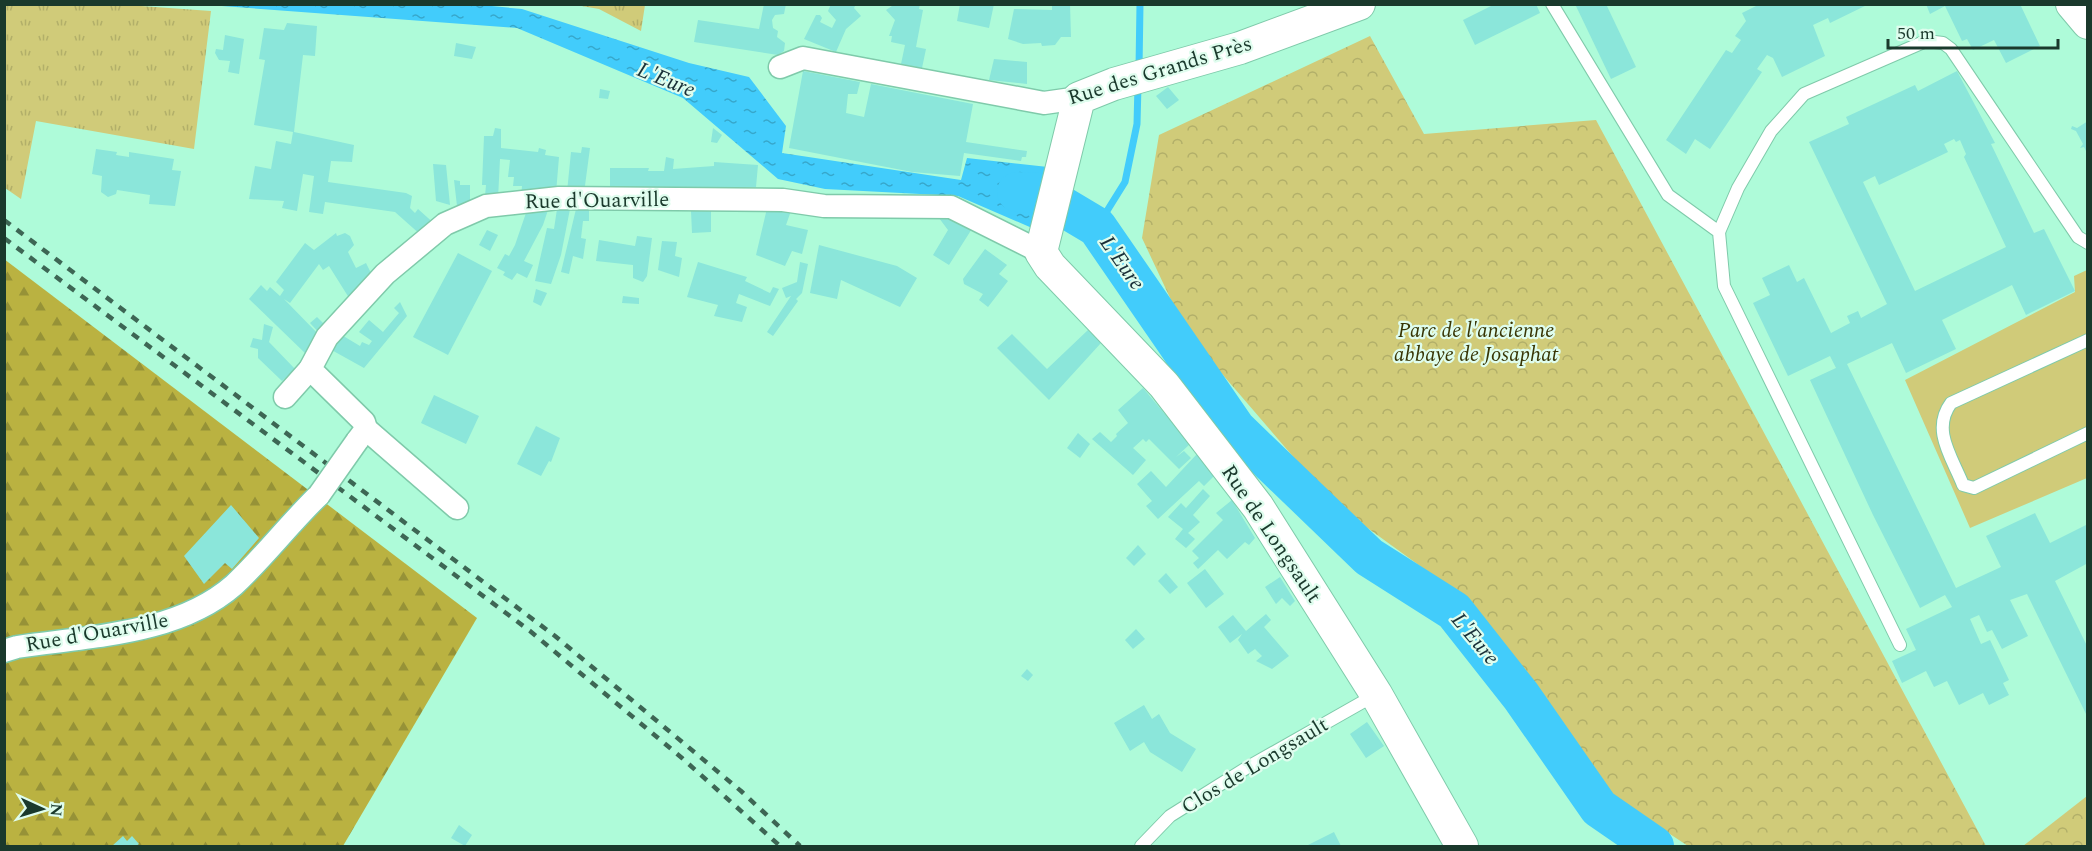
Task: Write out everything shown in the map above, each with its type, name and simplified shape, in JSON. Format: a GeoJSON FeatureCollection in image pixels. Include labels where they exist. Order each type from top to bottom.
{"type":"FeatureCollection","features":[{"type":"Feature","properties":{"kind":"street","name":"Rue des Grands Près"},"geometry":{"type":"LineString","coordinates":[[780,68],[803,58],[1044,103],[1079,98],[1114,84],[1240,48],[1359,4]]}},
{"type":"Feature","properties":{"kind":"street"},"geometry":{"type":"LineString","coordinates":[[2072,4],[2088,23]]}},
{"type":"Feature","properties":{"kind":"street"},"geometry":{"type":"LineString","coordinates":[[1042,245],[1079,98]]}},
{"type":"Feature","properties":{"kind":"street","name":"Rue d'Ouarville"},"geometry":{"type":"LineString","coordinates":[[285,397],[310,369],[327,337],[385,274],[445,224],[486,206],[559,198],[783,200],[824,206],[951,207],[1042,245]]}},
{"type":"Feature","properties":{"kind":"street","name":"Rue de Longsault"},"geometry":{"type":"LineString","coordinates":[[1042,245],[1050,266],[1164,385],[1258,507],[1376,694],[1462,846]]}},
{"type":"Feature","properties":{"kind":"street"},"geometry":{"type":"LineString","coordinates":[[310,369],[364,422],[361,435],[457,508]]}},
{"type":"Feature","properties":{"kind":"street","name":"Rue d'Ouarville"},"geometry":{"type":"LineString","coordinates":[[4,651],[17,647],[119,632],[190,615],[232,587],[272,548],[319,495],[361,435]]}},
{"type":"Feature","properties":{"kind":"lane"},"geometry":{"type":"LineString","coordinates":[[1552,4],[1668,195],[1719,232]]}},
{"type":"Feature","properties":{"kind":"lane"},"geometry":{"type":"LineString","coordinates":[[1900,645],[1724,286],[1719,232],[1738,188],[1771,131],[1804,94],[1926,41],[1943,43],[1952,49],[2078,237],[2088,243]]}},
{"type":"Feature","properties":{"kind":"lane"},"geometry":{"type":"LineString","coordinates":[[2088,340],[1951,403],[1943,414],[1941,430],[1963,485],[1974,488],[2088,433]]}},
{"type":"Feature","properties":{"kind":"lane","name":"Clos de Longsault"},"geometry":{"type":"LineString","coordinates":[[1142,846],[1170,816],[1248,767],[1376,694]]}},
{"type":"Feature","properties":{"kind":"green space"},"geometry":{"type":"Polygon","coordinates":[[[113,4],[211,11],[194,149],[36,121],[21,199],[5,188],[5,5],[113,4]]]}},
{"type":"Feature","properties":{"kind":"green space"},"geometry":{"type":"Polygon","coordinates":[[[576,5],[645,5],[641,31],[599,9],[576,5]]]}},
{"type":"Feature","properties":{"kind":"green space","name":"Parc de l'ancienne abbaye de Josaphat"},"geometry":{"type":"Polygon","coordinates":[[[1370,36],[1424,134],[1596,120],[1986,846],[1688,846],[1605,791],[1456,592],[1333,503],[1186,332],[1142,238],[1159,135],[1370,36]]]}},
{"type":"Feature","properties":{"kind":"green space"},"geometry":{"type":"Polygon","coordinates":[[[4,259],[477,618],[343,846],[5,846],[4,259]]]}},
{"type":"Feature","properties":{"kind":"green space"},"geometry":{"type":"Polygon","coordinates":[[[2087,270],[2087,478],[1970,528],[1905,380],[2075,292],[2074,276],[2087,270]]]}},
{"type":"Feature","properties":{"kind":"green space"},"geometry":{"type":"Polygon","coordinates":[[[2087,796],[2087,846],[2023,846],[2087,796]]]}},
{"type":"Feature","properties":{"kind":"water"},"geometry":{"type":"Polygon","coordinates":[[[471,4],[522,9],[689,63],[749,77],[786,126],[782,153],[961,180],[967,158],[1048,167],[1032,228],[958,196],[825,189],[778,179],[683,98],[517,28],[208,5],[471,4]]]}},
{"type":"Feature","properties":{"kind":"building"},"geometry":{"type":"Polygon","coordinates":[[[764,4],[786,4],[784,14],[775,15],[772,20],[773,28],[778,31],[777,37],[785,43],[784,51],[778,55],[694,42],[698,20],[759,29],[764,4]]]}},
{"type":"Feature","properties":{"kind":"building"},"geometry":{"type":"Polygon","coordinates":[[[831,4],[856,4],[854,8],[861,16],[846,29],[836,52],[804,39],[816,15],[822,18],[820,22],[832,28],[836,20],[828,11],[831,4]]]}},
{"type":"Feature","properties":{"kind":"building"},"geometry":{"type":"Polygon","coordinates":[[[895,4],[920,4],[919,9],[923,10],[916,47],[926,49],[922,68],[901,64],[905,45],[891,42],[892,36],[889,36],[895,20],[886,10],[895,4]]]}},
{"type":"Feature","properties":{"kind":"building"},"geometry":{"type":"Polygon","coordinates":[[[960,4],[994,4],[989,28],[957,21],[960,4]]]}},
{"type":"Feature","properties":{"kind":"building"},"geometry":{"type":"Polygon","coordinates":[[[1052,4],[1070,4],[1071,37],[1061,37],[1055,45],[1042,46],[1041,43],[1023,44],[1008,39],[1014,9],[1052,10],[1052,4]]]}},
{"type":"Feature","properties":{"kind":"building"},"geometry":{"type":"Polygon","coordinates":[[[1495,4],[1536,4],[1540,13],[1475,45],[1463,20],[1495,4]]]}},
{"type":"Feature","properties":{"kind":"building"},"geometry":{"type":"Polygon","coordinates":[[[1575,4],[1606,4],[1636,67],[1611,79],[1575,4]]]}},
{"type":"Feature","properties":{"kind":"building"},"geometry":{"type":"Polygon","coordinates":[[[1760,4],[1869,4],[1830,23],[1828,18],[1813,25],[1825,56],[1782,77],[1773,58],[1767,55],[1757,69],[1762,72],[1710,149],[1695,139],[1686,154],[1666,140],[1726,50],[1732,53],[1741,40],[1735,36],[1746,21],[1742,13],[1760,4]]]}},
{"type":"Feature","properties":{"kind":"building"},"geometry":{"type":"Polygon","coordinates":[[[1926,4],[2020,4],[2040,46],[2006,63],[1994,40],[1973,50],[1967,39],[1962,41],[1945,6],[1930,14],[1926,4]]]}},
{"type":"Feature","properties":{"kind":"building"},"geometry":{"type":"Polygon","coordinates":[[[287,23],[317,26],[315,56],[303,55],[294,132],[354,145],[352,162],[331,161],[328,182],[406,193],[412,196],[410,208],[415,213],[418,209],[437,226],[422,236],[395,212],[325,202],[323,214],[309,212],[314,176],[303,174],[297,211],[282,208],[284,201],[249,199],[255,166],[271,169],[276,141],[291,144],[293,132],[254,125],[265,60],[259,59],[264,28],[284,30],[287,23]]]}},
{"type":"Feature","properties":{"kind":"building"},"geometry":{"type":"Polygon","coordinates":[[[225,35],[244,39],[239,74],[228,72],[230,61],[219,60],[215,53],[216,49],[223,50],[225,35]]]}},
{"type":"Feature","properties":{"kind":"building"},"geometry":{"type":"Polygon","coordinates":[[[456,43],[476,47],[472,59],[454,56],[456,43]]]}},
{"type":"Feature","properties":{"kind":"building"},"geometry":{"type":"Polygon","coordinates":[[[994,59],[1027,62],[1027,84],[989,80],[994,59]]]}},
{"type":"Feature","properties":{"kind":"building"},"geometry":{"type":"Polygon","coordinates":[[[803,71],[860,82],[857,94],[848,94],[846,113],[864,117],[871,84],[973,104],[966,142],[1027,151],[1026,157],[1022,157],[1021,161],[964,153],[960,176],[912,172],[789,148],[803,71]]]}},
{"type":"Feature","properties":{"kind":"building"},"geometry":{"type":"Polygon","coordinates":[[[1957,71],[1995,143],[1991,144],[2034,233],[2044,229],[2075,291],[2026,315],[2012,285],[1942,320],[1956,349],[1906,373],[1892,343],[1847,364],[1956,588],[2001,567],[1986,536],[2035,513],[2050,543],[2088,524],[2088,563],[2055,581],[2088,648],[2088,718],[2027,594],[2010,600],[2028,636],[2002,649],[1992,630],[1987,632],[1979,615],[1970,619],[1981,644],[1990,640],[2009,680],[2003,683],[2009,695],[1989,705],[1983,693],[1959,705],[1947,681],[1934,687],[1926,671],[1902,683],[1892,661],[1916,650],[1906,629],[1952,607],[1945,595],[1920,608],[1873,515],[1810,380],[1836,368],[1830,356],[1788,376],[1753,303],[1770,295],[1762,278],[1789,265],[1797,282],[1804,278],[1831,333],[1850,323],[1847,316],[1858,311],[1861,318],[1887,304],[1809,142],[1849,124],[1846,117],[1915,85],[1918,91],[1957,71]],[[1954,139],[1944,144],[1948,152],[1879,185],[1875,176],[1863,182],[1915,291],[2006,247],[1964,157],[1966,154],[1960,140],[1956,142],[1954,139]]]}},
{"type":"Feature","properties":{"kind":"building"},"geometry":{"type":"Polygon","coordinates":[[[1168,87],[1179,100],[1167,109],[1156,96],[1168,87]]]}},
{"type":"Feature","properties":{"kind":"building"},"geometry":{"type":"Polygon","coordinates":[[[600,89],[610,91],[608,99],[599,98],[600,89]]]}},
{"type":"Feature","properties":{"kind":"building"},"geometry":{"type":"Polygon","coordinates":[[[2088,121],[2088,155],[2084,147],[2080,148],[2083,144],[2076,131],[2071,129],[2072,126],[2077,128],[2088,121]]]}},
{"type":"Feature","properties":{"kind":"building"},"geometry":{"type":"Polygon","coordinates":[[[495,128],[501,129],[501,148],[538,152],[539,148],[546,150],[545,155],[559,157],[556,193],[521,197],[522,186],[513,186],[514,177],[508,177],[510,160],[500,159],[498,199],[485,196],[486,185],[482,185],[484,136],[493,136],[495,128]]]}},
{"type":"Feature","properties":{"kind":"building"},"geometry":{"type":"Polygon","coordinates":[[[713,128],[722,135],[717,143],[711,142],[713,128]]]}},
{"type":"Feature","properties":{"kind":"building"},"geometry":{"type":"Polygon","coordinates":[[[582,147],[590,148],[584,193],[567,192],[571,152],[581,153],[582,147]]]}},
{"type":"Feature","properties":{"kind":"building"},"geometry":{"type":"Polygon","coordinates":[[[96,149],[117,152],[116,155],[129,157],[129,152],[174,159],[172,170],[181,171],[175,206],[149,204],[150,195],[117,190],[116,194],[108,197],[101,192],[102,176],[92,174],[96,149]]]}},
{"type":"Feature","properties":{"kind":"building"},"geometry":{"type":"Polygon","coordinates":[[[666,157],[674,159],[673,169],[714,166],[714,162],[758,165],[756,187],[610,193],[610,168],[649,168],[648,171],[664,171],[666,157]]]}},
{"type":"Feature","properties":{"kind":"building"},"geometry":{"type":"Polygon","coordinates":[[[433,164],[446,165],[450,205],[436,201],[433,164]]]}},
{"type":"Feature","properties":{"kind":"building"},"geometry":{"type":"Polygon","coordinates":[[[454,180],[460,181],[460,185],[470,185],[470,207],[457,206],[454,180]]]}},
{"type":"Feature","properties":{"kind":"building"},"geometry":{"type":"Polygon","coordinates":[[[768,204],[792,208],[786,225],[808,230],[802,254],[792,251],[785,266],[756,255],[768,204]]]}},
{"type":"Feature","properties":{"kind":"building"},"geometry":{"type":"Polygon","coordinates":[[[549,207],[543,225],[524,261],[533,265],[527,278],[517,273],[512,280],[503,275],[505,272],[497,268],[505,254],[509,256],[515,245],[527,210],[549,207]]]}},
{"type":"Feature","properties":{"kind":"building"},"geometry":{"type":"Polygon","coordinates":[[[557,209],[570,209],[561,255],[551,284],[535,281],[547,228],[554,229],[557,209]]]}},
{"type":"Feature","properties":{"kind":"building"},"geometry":{"type":"Polygon","coordinates":[[[576,209],[589,209],[589,221],[583,221],[581,238],[586,239],[583,259],[573,256],[569,274],[561,272],[576,209]]]}},
{"type":"Feature","properties":{"kind":"building"},"geometry":{"type":"Polygon","coordinates":[[[711,210],[711,232],[692,233],[691,211],[711,210]]]}},
{"type":"Feature","properties":{"kind":"building"},"geometry":{"type":"Polygon","coordinates":[[[938,210],[975,224],[949,265],[933,255],[948,230],[939,218],[938,210]]]}},
{"type":"Feature","properties":{"kind":"building"},"geometry":{"type":"Polygon","coordinates":[[[487,230],[498,235],[490,251],[479,245],[487,230]]]}},
{"type":"Feature","properties":{"kind":"building"},"geometry":{"type":"Polygon","coordinates":[[[336,233],[337,236],[345,233],[350,236],[354,245],[348,252],[356,268],[366,263],[372,275],[351,301],[329,266],[323,270],[319,264],[290,303],[284,299],[323,339],[307,355],[249,299],[261,285],[267,291],[270,287],[280,296],[284,290],[276,282],[305,243],[314,250],[336,233]]]}},
{"type":"Feature","properties":{"kind":"building"},"geometry":{"type":"Polygon","coordinates":[[[637,236],[652,238],[647,276],[643,282],[633,278],[633,265],[596,261],[599,240],[635,246],[637,236]]]}},
{"type":"Feature","properties":{"kind":"building"},"geometry":{"type":"Polygon","coordinates":[[[662,241],[677,242],[675,256],[682,258],[679,277],[658,270],[662,241]]]}},
{"type":"Feature","properties":{"kind":"building"},"geometry":{"type":"Polygon","coordinates":[[[819,245],[897,266],[917,278],[900,307],[841,280],[837,299],[810,293],[819,245]]]}},
{"type":"Feature","properties":{"kind":"building"},"geometry":{"type":"Polygon","coordinates":[[[985,249],[1007,265],[999,274],[1008,281],[988,307],[979,300],[983,294],[964,284],[963,279],[985,249]]]}},
{"type":"Feature","properties":{"kind":"building"},"geometry":{"type":"Polygon","coordinates":[[[458,253],[492,271],[448,355],[413,337],[458,253]]]}},
{"type":"Feature","properties":{"kind":"building"},"geometry":{"type":"Polygon","coordinates":[[[698,262],[747,277],[745,281],[770,293],[773,287],[779,289],[770,306],[739,294],[736,303],[747,307],[742,322],[714,316],[718,305],[687,297],[698,262]]]}},
{"type":"Feature","properties":{"kind":"building"},"geometry":{"type":"Polygon","coordinates":[[[800,262],[808,264],[802,293],[773,336],[767,332],[791,296],[786,298],[782,288],[797,282],[800,262]]]}},
{"type":"Feature","properties":{"kind":"building"},"geometry":{"type":"Polygon","coordinates":[[[536,289],[547,293],[541,306],[533,302],[536,289]]]}},
{"type":"Feature","properties":{"kind":"building"},"geometry":{"type":"Polygon","coordinates":[[[623,296],[639,298],[639,304],[622,303],[623,296]]]}},
{"type":"Feature","properties":{"kind":"building"},"geometry":{"type":"Polygon","coordinates":[[[400,302],[407,316],[364,368],[328,348],[340,334],[360,346],[362,342],[369,345],[372,341],[359,332],[369,320],[383,332],[399,313],[394,308],[400,302]]]}},
{"type":"Feature","properties":{"kind":"building"},"geometry":{"type":"Polygon","coordinates":[[[317,317],[328,328],[321,335],[310,323],[317,317]]]}},
{"type":"Feature","properties":{"kind":"building"},"geometry":{"type":"Polygon","coordinates":[[[264,324],[273,327],[269,342],[295,369],[282,381],[258,358],[258,349],[250,347],[253,338],[262,340],[264,324]]]}},
{"type":"Feature","properties":{"kind":"building"},"geometry":{"type":"Polygon","coordinates":[[[1088,330],[1101,343],[1049,400],[997,348],[1012,334],[1047,369],[1088,330]]]}},
{"type":"Feature","properties":{"kind":"building"},"geometry":{"type":"Polygon","coordinates":[[[1143,388],[1190,444],[1176,457],[1184,451],[1191,458],[1179,469],[1149,439],[1146,442],[1143,439],[1133,448],[1146,460],[1133,475],[1092,439],[1100,432],[1111,442],[1117,436],[1116,434],[1128,423],[1118,410],[1143,388]]]}},
{"type":"Feature","properties":{"kind":"building"},"geometry":{"type":"Polygon","coordinates":[[[434,395],[479,416],[466,444],[421,423],[434,395]]]}},
{"type":"Feature","properties":{"kind":"building"},"geometry":{"type":"Polygon","coordinates":[[[536,426],[560,438],[551,462],[549,461],[541,476],[517,464],[536,426]]]}},
{"type":"Feature","properties":{"kind":"building"},"geometry":{"type":"Polygon","coordinates":[[[1078,433],[1090,444],[1080,458],[1067,448],[1078,433]]]}},
{"type":"Feature","properties":{"kind":"building"},"geometry":{"type":"Polygon","coordinates":[[[1197,454],[1214,476],[1204,486],[1199,481],[1158,519],[1146,506],[1152,501],[1137,484],[1151,471],[1166,487],[1197,454]]]}},
{"type":"Feature","properties":{"kind":"building"},"geometry":{"type":"Polygon","coordinates":[[[1203,489],[1210,496],[1193,515],[1200,522],[1188,533],[1195,539],[1186,548],[1175,539],[1183,529],[1168,517],[1181,503],[1186,508],[1203,489]]]}},
{"type":"Feature","properties":{"kind":"building"},"geometry":{"type":"Polygon","coordinates":[[[1232,500],[1255,538],[1249,545],[1245,542],[1227,559],[1218,550],[1198,569],[1193,563],[1199,558],[1192,551],[1223,520],[1216,513],[1232,500]]]}},
{"type":"Feature","properties":{"kind":"building"},"geometry":{"type":"Polygon","coordinates":[[[231,505],[259,538],[232,569],[225,563],[204,584],[184,556],[231,505]]]}},
{"type":"Feature","properties":{"kind":"building"},"geometry":{"type":"Polygon","coordinates":[[[1138,545],[1146,554],[1134,566],[1126,558],[1138,545]]]}},
{"type":"Feature","properties":{"kind":"building"},"geometry":{"type":"Polygon","coordinates":[[[1205,569],[1224,594],[1206,608],[1187,583],[1205,569]]]}},
{"type":"Feature","properties":{"kind":"building"},"geometry":{"type":"Polygon","coordinates":[[[1166,573],[1178,587],[1170,594],[1158,581],[1166,573]]]}},
{"type":"Feature","properties":{"kind":"building"},"geometry":{"type":"Polygon","coordinates":[[[1280,577],[1295,601],[1290,606],[1282,598],[1276,604],[1265,587],[1280,577]]]}},
{"type":"Feature","properties":{"kind":"building"},"geometry":{"type":"Polygon","coordinates":[[[1266,614],[1271,620],[1264,627],[1289,656],[1272,669],[1256,661],[1262,656],[1255,649],[1248,654],[1238,640],[1242,634],[1230,643],[1218,627],[1233,615],[1246,631],[1266,614]]]}},
{"type":"Feature","properties":{"kind":"building"},"geometry":{"type":"Polygon","coordinates":[[[1136,629],[1145,639],[1133,649],[1125,640],[1136,629]]]}},
{"type":"Feature","properties":{"kind":"building"},"geometry":{"type":"Polygon","coordinates":[[[1027,669],[1033,675],[1028,681],[1021,676],[1027,669]]]}},
{"type":"Feature","properties":{"kind":"building"},"geometry":{"type":"Polygon","coordinates":[[[1144,705],[1152,719],[1159,714],[1170,733],[1196,749],[1182,772],[1150,752],[1144,742],[1130,751],[1114,723],[1144,705]]]}},
{"type":"Feature","properties":{"kind":"building"},"geometry":{"type":"Polygon","coordinates":[[[1367,722],[1384,746],[1366,758],[1350,734],[1367,722]]]}},
{"type":"Feature","properties":{"kind":"building"},"geometry":{"type":"Polygon","coordinates":[[[459,825],[472,835],[465,846],[451,838],[459,825]]]}},
{"type":"Feature","properties":{"kind":"building"},"geometry":{"type":"Polygon","coordinates":[[[1334,832],[1341,846],[1306,846],[1334,832]]]}},
{"type":"Feature","properties":{"kind":"building"},"geometry":{"type":"Polygon","coordinates":[[[123,836],[127,841],[132,836],[139,844],[112,846],[123,836]]]}},
{"type":"Feature","properties":{"kind":"waterway"},"geometry":{"type":"LineString","coordinates":[[1139,68],[1140,4]]}},
{"type":"Feature","properties":{"kind":"waterway"},"geometry":{"type":"LineString","coordinates":[[1097,227],[1125,182],[1137,124],[1138,85]]}},
{"type":"Feature","properties":{"kind":"waterway","name":"L'Eure"},"geometry":{"type":"LineString","coordinates":[[1017,192],[1040,193],[1097,227],[1236,429],[1369,557],[1454,611],[1521,696],[1599,808],[1654,846]]}},
{"type":"Feature","properties":{"kind":"railway"},"geometry":{"type":"LineString","coordinates":[[4,220],[555,636],[741,791],[800,846]]}},
{"type":"Feature","properties":{"kind":"railway"},"geometry":{"type":"LineString","coordinates":[[4,238],[530,631],[682,758],[780,846]]}}]}
